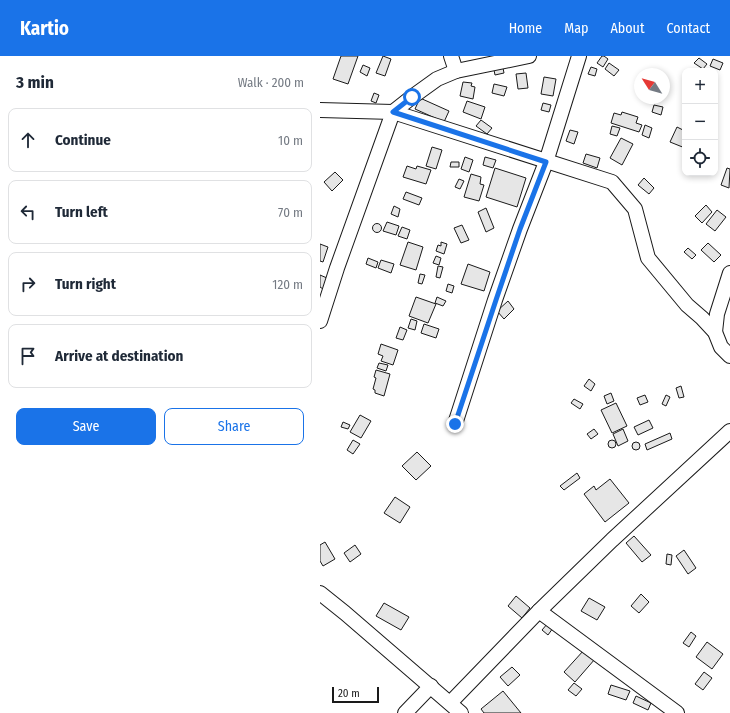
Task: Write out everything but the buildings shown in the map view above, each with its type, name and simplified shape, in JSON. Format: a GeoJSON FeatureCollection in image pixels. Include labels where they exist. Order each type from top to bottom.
{"type":"FeatureCollection","features":[{"type":"Feature","properties":{"kind":"street"},"geometry":{"type":"LineString","coordinates":[[451,56],[456,71]]}},
{"type":"Feature","properties":{"kind":"street"},"geometry":{"type":"LineString","coordinates":[[320,321],[337,268],[393,112],[437,79],[456,71],[529,56]]}},
{"type":"Feature","properties":{"kind":"street"},"geometry":{"type":"LineString","coordinates":[[455,424],[520,229],[546,162],[579,56]]}},
{"type":"Feature","properties":{"kind":"street"},"geometry":{"type":"LineString","coordinates":[[320,110],[393,112],[612,182],[634,209],[648,258],[687,305],[702,318],[714,332],[721,347],[730,356]]}},
{"type":"Feature","properties":{"kind":"street"},"geometry":{"type":"LineString","coordinates":[[714,332],[717,314],[730,273]]}},
{"type":"Feature","properties":{"kind":"street"},"geometry":{"type":"LineString","coordinates":[[450,703],[539,611],[612,540],[730,431]]}},
{"type":"Feature","properties":{"kind":"street"},"geometry":{"type":"LineString","coordinates":[[320,593],[461,713]]}},
{"type":"Feature","properties":{"kind":"street"},"geometry":{"type":"LineString","coordinates":[[539,611],[677,713]]}},
{"type":"Feature","properties":{"kind":"street"},"geometry":{"type":"LineString","coordinates":[[405,713],[430,686]]}},
{"type":"Feature","properties":{"kind":"route"},"geometry":{"type":"LineString","coordinates":[[412,97],[393,112],[546,162],[520,229],[455,424]]}}]}
